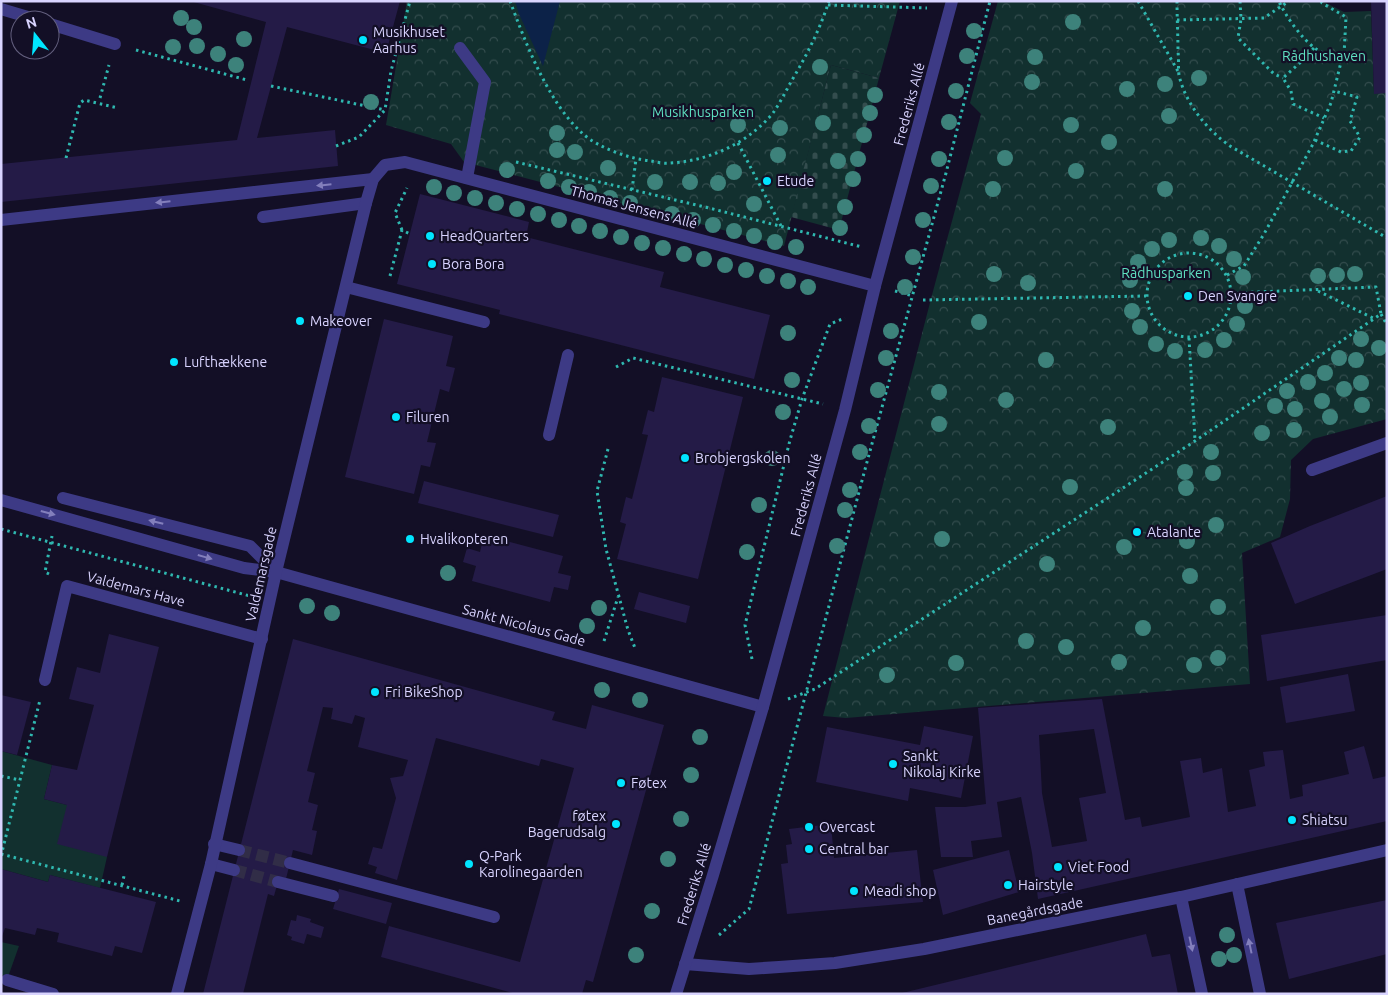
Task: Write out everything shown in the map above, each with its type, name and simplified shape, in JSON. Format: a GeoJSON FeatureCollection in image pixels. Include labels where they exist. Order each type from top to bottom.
{"type":"FeatureCollection","features":[{"type":"Feature","properties":{"kind":"street","name":"Frederiks Allé"},"geometry":{"type":"LineString","coordinates":[[676,994],[763,707],[845,410],[884,253],[951,5]]}},
{"type":"Feature","properties":{"kind":"street"},"geometry":{"type":"LineString","coordinates":[[60,27],[115,44]]}},
{"type":"Feature","properties":{"kind":"street"},"geometry":{"type":"LineString","coordinates":[[460,48],[485,82],[467,178]]}},
{"type":"Feature","properties":{"kind":"street","name":"Thomas Jensens Allé"},"geometry":{"type":"LineString","coordinates":[[385,165],[405,162],[876,286]]}},
{"type":"Feature","properties":{"kind":"street","name":"Valdemarsgade"},"geometry":{"type":"LineString","coordinates":[[177,994],[211,864],[276,572],[366,204],[373,179],[385,165]]}},
{"type":"Feature","properties":{"kind":"street"},"geometry":{"type":"LineString","coordinates":[[1,220],[373,179]]}},
{"type":"Feature","properties":{"kind":"street"},"geometry":{"type":"LineString","coordinates":[[263,217],[366,204]]}},
{"type":"Feature","properties":{"kind":"street"},"geometry":{"type":"LineString","coordinates":[[346,287],[484,322]]}},
{"type":"Feature","properties":{"kind":"street"},"geometry":{"type":"LineString","coordinates":[[549,435],[568,355]]}},
{"type":"Feature","properties":{"kind":"street"},"geometry":{"type":"LineString","coordinates":[[1312,470],[1387,443]]}},
{"type":"Feature","properties":{"kind":"street"},"geometry":{"type":"LineString","coordinates":[[63,498],[250,546],[276,572]]}},
{"type":"Feature","properties":{"kind":"street","name":"Sankt Nicolaus Gade"},"geometry":{"type":"LineString","coordinates":[[1,500],[244,568],[276,572],[763,707]]}},
{"type":"Feature","properties":{"kind":"street","name":"Valdemars Have"},"geometry":{"type":"LineString","coordinates":[[46,680],[66,586],[262,639]]}},
{"type":"Feature","properties":{"kind":"street"},"geometry":{"type":"LineString","coordinates":[[214,844],[239,850]]}},
{"type":"Feature","properties":{"kind":"street","name":"Banegårdsgade"},"geometry":{"type":"LineString","coordinates":[[685,964],[749,969],[835,963],[924,949],[1181,897],[1387,850]]}},
{"type":"Feature","properties":{"kind":"street"},"geometry":{"type":"LineString","coordinates":[[290,863],[494,917]]}},
{"type":"Feature","properties":{"kind":"street"},"geometry":{"type":"LineString","coordinates":[[211,864],[234,870]]}},
{"type":"Feature","properties":{"kind":"street"},"geometry":{"type":"LineString","coordinates":[[278,882],[333,896]]}},
{"type":"Feature","properties":{"kind":"street"},"geometry":{"type":"LineString","coordinates":[[1236,884],[1260,994]]}},
{"type":"Feature","properties":{"kind":"street"},"geometry":{"type":"LineString","coordinates":[[1181,897],[1202,994]]}},
{"type":"Feature","properties":{"kind":"street"},"geometry":{"type":"LineString","coordinates":[[7,980],[53,994]]}},
{"type":"Feature","properties":{"kind":"path"},"geometry":{"type":"LineString","coordinates":[[336,146],[359,137],[385,110],[391,70],[410,1]]}},
{"type":"Feature","properties":{"kind":"path"},"geometry":{"type":"LineString","coordinates":[[510,1],[534,63],[564,112],[582,134],[604,147],[636,159],[669,164],[700,158],[731,147],[750,134],[773,112],[804,60],[828,3],[951,5]]}},
{"type":"Feature","properties":{"kind":"path"},"geometry":{"type":"LineString","coordinates":[[714,940],[749,909],[990,1]]}},
{"type":"Feature","properties":{"kind":"path"},"geometry":{"type":"LineString","coordinates":[[1138,1],[1179,73]]}},
{"type":"Feature","properties":{"kind":"path"},"geometry":{"type":"LineString","coordinates":[[1177,1],[1179,73],[1182,86],[1191,104],[1202,119],[1219,138],[1387,238]]}},
{"type":"Feature","properties":{"kind":"path"},"geometry":{"type":"LineString","coordinates":[[1240,1],[1241,19],[1238,38],[1274,74],[1283,78],[1291,91],[1293,104],[1324,118]]}},
{"type":"Feature","properties":{"kind":"path"},"geometry":{"type":"LineString","coordinates":[[1279,1],[1298,32],[1314,48],[1341,62]]}},
{"type":"Feature","properties":{"kind":"path"},"geometry":{"type":"LineString","coordinates":[[1177,20],[1264,18],[1289,1]]}},
{"type":"Feature","properties":{"kind":"path"},"geometry":{"type":"LineString","coordinates":[[1227,276],[1244,266],[1264,234],[1315,140],[1331,103],[1344,55],[1346,17],[1321,1]]}},
{"type":"Feature","properties":{"kind":"path"},"geometry":{"type":"LineString","coordinates":[[100,98],[115,44]]}},
{"type":"Feature","properties":{"kind":"path"},"geometry":{"type":"LineString","coordinates":[[1283,78],[1314,48]]}},
{"type":"Feature","properties":{"kind":"path"},"geometry":{"type":"LineString","coordinates":[[134,49],[247,80]]}},
{"type":"Feature","properties":{"kind":"path"},"geometry":{"type":"LineString","coordinates":[[271,86],[385,110]]}},
{"type":"Feature","properties":{"kind":"path"},"geometry":{"type":"LineString","coordinates":[[1315,140],[1341,152],[1351,151],[1360,137],[1350,121],[1357,97],[1334,91]]}},
{"type":"Feature","properties":{"kind":"path"},"geometry":{"type":"LineString","coordinates":[[66,158],[80,103],[84,100],[118,108]]}},
{"type":"Feature","properties":{"kind":"path"},"geometry":{"type":"LineString","coordinates":[[738,142],[782,227]]}},
{"type":"Feature","properties":{"kind":"path"},"geometry":{"type":"LineString","coordinates":[[632,190],[636,159]]}},
{"type":"Feature","properties":{"kind":"path"},"geometry":{"type":"LineString","coordinates":[[516,162],[884,253]]}},
{"type":"Feature","properties":{"kind":"path"},"geometry":{"type":"LineString","coordinates":[[385,296],[402,230],[395,213],[407,188]]}},
{"type":"Feature","properties":{"kind":"path"},"geometry":{"type":"LineString","coordinates":[[402,230],[410,234]]}},
{"type":"Feature","properties":{"kind":"path"},"geometry":{"type":"LineString","coordinates":[[1178,253],[1198,253],[1215,261],[1227,276],[1232,293],[1229,310],[1220,324],[1206,334],[1189,338],[1173,335],[1159,325],[1150,312],[1146,296],[1150,277],[1161,262],[1178,253]]}},
{"type":"Feature","properties":{"kind":"path"},"geometry":{"type":"LineString","coordinates":[[1232,293],[1376,288],[1382,314],[1387,324]]}},
{"type":"Feature","properties":{"kind":"path"},"geometry":{"type":"LineString","coordinates":[[1318,291],[1375,319]]}},
{"type":"Feature","properties":{"kind":"path"},"geometry":{"type":"LineString","coordinates":[[924,300],[1146,296]]}},
{"type":"Feature","properties":{"kind":"path"},"geometry":{"type":"LineString","coordinates":[[753,661],[745,625],[790,440],[802,399],[830,324],[870,309]]}},
{"type":"Feature","properties":{"kind":"path"},"geometry":{"type":"LineString","coordinates":[[807,692],[815,690],[1195,441],[1382,314]]}},
{"type":"Feature","properties":{"kind":"path"},"geometry":{"type":"LineString","coordinates":[[1189,338],[1195,441]]}},
{"type":"Feature","properties":{"kind":"path"},"geometry":{"type":"LineString","coordinates":[[616,366],[633,358],[845,410]]}},
{"type":"Feature","properties":{"kind":"path"},"geometry":{"type":"LineString","coordinates":[[608,449],[597,491],[606,549],[628,630],[645,674]]}},
{"type":"Feature","properties":{"kind":"path"},"geometry":{"type":"LineString","coordinates":[[1,529],[270,601]]}},
{"type":"Feature","properties":{"kind":"path"},"geometry":{"type":"LineString","coordinates":[[51,543],[46,572],[66,586]]}},
{"type":"Feature","properties":{"kind":"path"},"geometry":{"type":"LineString","coordinates":[[597,661],[618,595]]}},
{"type":"Feature","properties":{"kind":"path"},"geometry":{"type":"LineString","coordinates":[[46,680],[2,855],[200,906]]}},
{"type":"Feature","properties":{"kind":"path"},"geometry":{"type":"LineString","coordinates":[[1,776],[20,780]]}},
{"type":"Feature","properties":{"kind":"path"},"geometry":{"type":"LineString","coordinates":[[122,885],[124,876]]}},
{"type":"Feature","properties":{"kind":"green space","name":"Musikhusparken"},"geometry":{"type":"Polygon","coordinates":[[[407,1],[900,1],[879,78],[831,65],[784,246],[464,162],[451,144],[386,125],[407,1]]]}},
{"type":"Feature","properties":{"kind":"green space","name":"Rådhusparken"},"geometry":{"type":"Polygon","coordinates":[[[998,1],[1322,1],[1344,12],[1371,11],[1374,93],[1387,93],[1387,419],[1313,439],[1291,460],[1290,499],[1280,537],[1242,553],[1250,684],[846,718],[823,716],[981,114],[970,103],[998,1]]]}},
{"type":"Feature","properties":{"kind":"green space"},"geometry":{"type":"Polygon","coordinates":[[[831,65],[879,78],[839,230],[791,217],[831,65]]]}},
{"type":"Feature","properties":{"kind":"green space"},"geometry":{"type":"Polygon","coordinates":[[[1,751],[52,765],[44,799],[67,805],[107,857],[100,888],[50,875],[48,882],[1,869],[1,751]]]}},
{"type":"Feature","properties":{"kind":"green space"},"geometry":{"type":"Polygon","coordinates":[[[1,942],[19,946],[8,977],[1,975],[1,942]]]}},
{"type":"Feature","properties":{"kind":"water"},"geometry":{"type":"Polygon","coordinates":[[[515,1],[560,1],[543,66],[519,14],[515,1]]]}},
{"type":"Feature","properties":{"kind":"building"},"geometry":{"type":"Polygon","coordinates":[[[190,1],[400,1],[386,53],[287,27],[257,138],[335,130],[338,166],[1,202],[1,164],[237,140],[266,22],[190,1]]]}},
{"type":"Feature","properties":{"kind":"building"},"geometry":{"type":"Polygon","coordinates":[[[1371,1],[1387,1],[1387,93],[1374,94],[1371,1]]]}},
{"type":"Feature","properties":{"kind":"building"},"geometry":{"type":"Polygon","coordinates":[[[420,194],[529,222],[526,237],[664,272],[660,287],[770,315],[754,379],[499,314],[500,310],[397,284],[420,194]]]}},
{"type":"Feature","properties":{"kind":"building","name":"Filuren"},"geometry":{"type":"Polygon","coordinates":[[[384,319],[453,336],[446,366],[455,368],[449,392],[440,389],[427,442],[436,443],[430,467],[421,465],[414,494],[345,477],[384,319]]]}},
{"type":"Feature","properties":{"kind":"building","name":"Brobjergskolen"},"geometry":{"type":"Polygon","coordinates":[[[662,377],[743,397],[698,579],[617,559],[626,524],[620,522],[626,497],[632,499],[648,435],[642,434],[648,410],[654,412],[662,377]]]}},
{"type":"Feature","properties":{"kind":"building"},"geometry":{"type":"Polygon","coordinates":[[[424,481],[559,515],[553,537],[418,503],[424,481]]]}},
{"type":"Feature","properties":{"kind":"building"},"geometry":{"type":"Polygon","coordinates":[[[1387,496],[1387,569],[1295,604],[1271,543],[1387,496]]]}},
{"type":"Feature","properties":{"kind":"building"},"geometry":{"type":"Polygon","coordinates":[[[484,535],[563,556],[558,573],[571,576],[568,590],[554,587],[550,602],[472,581],[476,566],[463,562],[467,548],[480,552],[484,535]]]}},
{"type":"Feature","properties":{"kind":"building"},"geometry":{"type":"Polygon","coordinates":[[[639,592],[690,606],[686,623],[634,609],[639,592]]]}},
{"type":"Feature","properties":{"kind":"building"},"geometry":{"type":"Polygon","coordinates":[[[1387,615],[1387,660],[1267,681],[1261,635],[1387,615]]]}},
{"type":"Feature","properties":{"kind":"building"},"geometry":{"type":"Polygon","coordinates":[[[109,634],[159,647],[107,857],[57,844],[67,805],[44,799],[52,765],[77,770],[94,705],[69,699],[77,667],[100,673],[109,634]]]}},
{"type":"Feature","properties":{"kind":"building"},"geometry":{"type":"Polygon","coordinates":[[[293,639],[555,712],[552,720],[586,729],[592,705],[664,725],[593,982],[586,980],[582,994],[516,994],[381,957],[389,926],[520,962],[574,768],[541,759],[539,766],[436,738],[397,880],[375,873],[377,867],[368,864],[373,847],[382,849],[396,798],[390,778],[403,776],[408,760],[358,747],[365,718],[355,715],[352,724],[331,719],[333,708],[323,707],[307,771],[315,773],[308,802],[318,805],[312,830],[317,831],[312,855],[293,850],[286,879],[279,878],[274,896],[268,894],[243,994],[203,994],[293,639]]]}},
{"type":"Feature","properties":{"kind":"building"},"geometry":{"type":"Polygon","coordinates":[[[1348,674],[1355,711],[1286,723],[1280,687],[1348,674]]]}},
{"type":"Feature","properties":{"kind":"building"},"geometry":{"type":"Polygon","coordinates":[[[1,695],[31,702],[17,755],[1,751],[1,695]]]}},
{"type":"Feature","properties":{"kind":"building"},"geometry":{"type":"Polygon","coordinates":[[[1102,699],[1125,820],[1140,817],[1142,827],[1190,817],[1180,761],[1201,758],[1203,773],[1222,768],[1228,812],[1256,806],[1249,770],[1265,766],[1263,752],[1283,750],[1290,799],[1303,796],[1302,785],[1349,774],[1344,752],[1364,746],[1373,779],[1387,776],[1387,821],[1038,899],[1032,853],[1021,797],[997,802],[1002,837],[971,841],[973,857],[941,857],[935,807],[965,807],[986,804],[978,708],[1102,699]],[[1094,729],[1039,735],[1042,793],[1052,847],[1087,841],[1079,798],[1106,793],[1094,729]]]}},
{"type":"Feature","properties":{"kind":"building","name":"Sankt Nikolaj Kirke"},"geometry":{"type":"Polygon","coordinates":[[[924,726],[973,736],[961,798],[910,788],[908,801],[816,782],[827,727],[920,745],[924,726]]]}},
{"type":"Feature","properties":{"kind":"building"},"geometry":{"type":"Polygon","coordinates":[[[831,824],[834,858],[917,850],[923,902],[787,914],[781,864],[788,863],[786,845],[792,844],[789,829],[831,824]]]}},
{"type":"Feature","properties":{"kind":"building"},"geometry":{"type":"Polygon","coordinates":[[[1009,850],[1019,892],[943,915],[933,870],[1009,850]]]}},
{"type":"Feature","properties":{"kind":"building"},"geometry":{"type":"Polygon","coordinates":[[[1,869],[48,882],[50,875],[156,902],[142,953],[115,946],[112,956],[57,942],[59,933],[37,928],[35,935],[5,928],[1,939],[1,869]]]}},
{"type":"Feature","properties":{"kind":"building"},"geometry":{"type":"Polygon","coordinates":[[[339,889],[392,903],[386,924],[333,909],[339,889]]]}},
{"type":"Feature","properties":{"kind":"building"},"geometry":{"type":"Polygon","coordinates":[[[1387,900],[1387,954],[1289,979],[1276,923],[1387,900]]]}},
{"type":"Feature","properties":{"kind":"building"},"geometry":{"type":"Polygon","coordinates":[[[297,915],[311,919],[310,922],[324,927],[321,938],[307,934],[304,944],[291,940],[292,937],[287,935],[291,920],[296,921],[297,915]]]}},
{"type":"Feature","properties":{"kind":"building"},"geometry":{"type":"Polygon","coordinates":[[[1146,934],[1152,957],[1170,954],[1178,994],[898,994],[1146,934]]]}},
{"type":"Feature","properties":{"kind":"tunnel"},"geometry":{"type":"LineString","coordinates":[[239,850],[290,863]]}},
{"type":"Feature","properties":{"kind":"tunnel"},"geometry":{"type":"LineString","coordinates":[[234,870],[278,882]]}},
{"type":"Feature","properties":{"kind":"place","name":"Musikhuset Aarhus"},"geometry":{"type":"Point","coordinates":[363,40]}},
{"type":"Feature","properties":{"kind":"place","name":"Etude"},"geometry":{"type":"Point","coordinates":[767,181]}},
{"type":"Feature","properties":{"kind":"place","name":"HeadQuarters"},"geometry":{"type":"Point","coordinates":[430,236]}},
{"type":"Feature","properties":{"kind":"place","name":"Bora Bora"},"geometry":{"type":"Point","coordinates":[432,264]}},
{"type":"Feature","properties":{"kind":"place","name":"Den Svangre"},"geometry":{"type":"Point","coordinates":[1188,296]}},
{"type":"Feature","properties":{"kind":"place","name":"Makeover"},"geometry":{"type":"Point","coordinates":[300,321]}},
{"type":"Feature","properties":{"kind":"place","name":"Lufthækkene"},"geometry":{"type":"Point","coordinates":[174,362]}},
{"type":"Feature","properties":{"kind":"place","name":"Filuren"},"geometry":{"type":"Point","coordinates":[396,417]}},
{"type":"Feature","properties":{"kind":"place","name":"Brobjergskolen"},"geometry":{"type":"Point","coordinates":[685,458]}},
{"type":"Feature","properties":{"kind":"place","name":"Atalante"},"geometry":{"type":"Point","coordinates":[1137,532]}},
{"type":"Feature","properties":{"kind":"place","name":"Hvalikopteren"},"geometry":{"type":"Point","coordinates":[410,539]}},
{"type":"Feature","properties":{"kind":"place","name":"Fri BikeShop"},"geometry":{"type":"Point","coordinates":[375,692]}},
{"type":"Feature","properties":{"kind":"place","name":"Sankt Nikolaj Kirke"},"geometry":{"type":"Point","coordinates":[893,764]}},
{"type":"Feature","properties":{"kind":"place","name":"Føtex"},"geometry":{"type":"Point","coordinates":[621,783]}},
{"type":"Feature","properties":{"kind":"place","name":"Shiatsu"},"geometry":{"type":"Point","coordinates":[1292,820]}},
{"type":"Feature","properties":{"kind":"place","name":"føtex Bagerudsalg"},"geometry":{"type":"Point","coordinates":[616,824]}},
{"type":"Feature","properties":{"kind":"place","name":"Overcast"},"geometry":{"type":"Point","coordinates":[809,827]}},
{"type":"Feature","properties":{"kind":"place","name":"Central bar"},"geometry":{"type":"Point","coordinates":[809,849]}},
{"type":"Feature","properties":{"kind":"place","name":"Q-Park Karolinegaarden"},"geometry":{"type":"Point","coordinates":[469,864]}},
{"type":"Feature","properties":{"kind":"place","name":"Viet Food"},"geometry":{"type":"Point","coordinates":[1058,867]}},
{"type":"Feature","properties":{"kind":"place","name":"Hairstyle"},"geometry":{"type":"Point","coordinates":[1008,885]}},
{"type":"Feature","properties":{"kind":"place","name":"Meadi shop"},"geometry":{"type":"Point","coordinates":[854,891]}},
{"type":"Feature","properties":{"kind":"park label","name":"Rådhushaven"},"geometry":{"type":"Point","coordinates":[1324,56]}}]}
